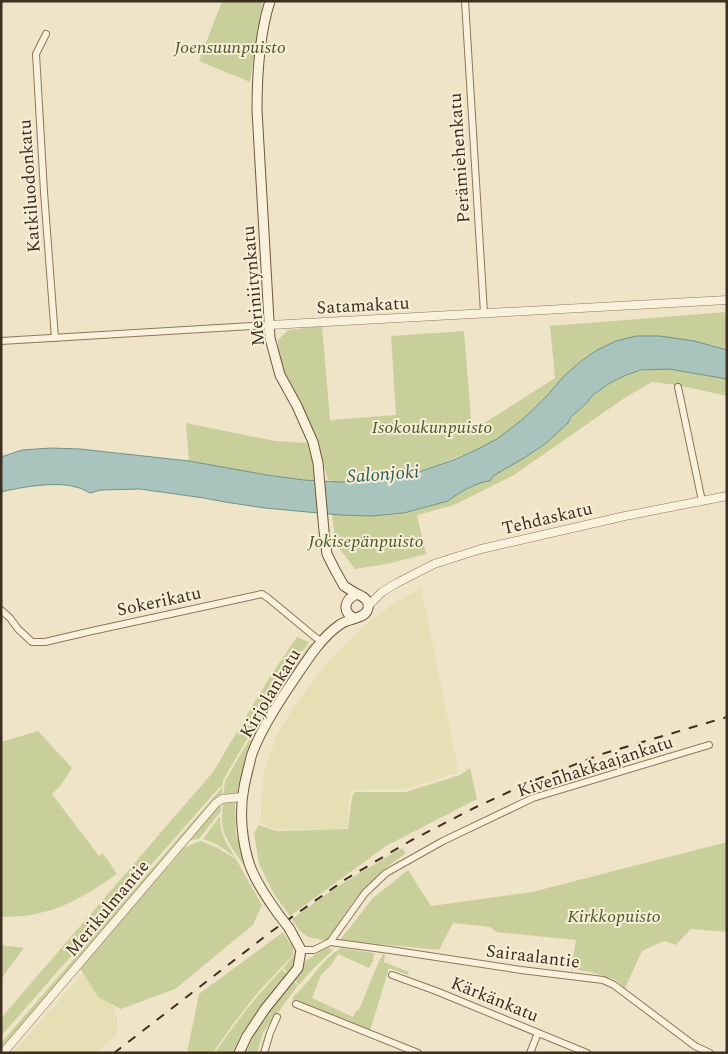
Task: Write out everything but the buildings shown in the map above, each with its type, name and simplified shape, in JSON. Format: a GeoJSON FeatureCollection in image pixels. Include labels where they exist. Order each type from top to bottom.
{"type":"FeatureCollection","features":[{"type":"Feature","properties":{"kind":"main road","name":"Meriniitynkatu"},"geometry":{"type":"LineString","coordinates":[[270,1],[260,47],[257,84],[257,120],[270,338],[280,375],[297,406],[313,442],[318,463],[327,554],[344,586],[347,606]]}},
{"type":"Feature","properties":{"kind":"main road","name":"Meriniitynkatu"},"geometry":{"type":"LineString","coordinates":[[344,586],[360,595]]}},
{"type":"Feature","properties":{"kind":"main road"},"geometry":{"type":"LineString","coordinates":[[360,595],[368,601],[368,606],[363,616],[354,618],[349,615],[347,606],[352,596],[360,595]]}},
{"type":"Feature","properties":{"kind":"main road","name":"Kirjolankatu"},"geometry":{"type":"LineString","coordinates":[[339,625],[347,606]]}},
{"type":"Feature","properties":{"kind":"main road","name":"Kirjolankatu"},"geometry":{"type":"LineString","coordinates":[[301,950],[251,867],[243,833],[242,797],[252,755],[263,731],[287,690],[321,641],[339,625],[354,618]]}},
{"type":"Feature","properties":{"kind":"main road"},"geometry":{"type":"LineString","coordinates":[[240,1053],[247,1036],[265,1009],[298,968],[301,950]]}},
{"type":"Feature","properties":{"kind":"street","name":"Perämiehenkatu"},"geometry":{"type":"LineString","coordinates":[[465,1],[484,313]]}},
{"type":"Feature","properties":{"kind":"street","name":"Katkiluodonkatu"},"geometry":{"type":"LineString","coordinates":[[46,34],[36,54],[55,338]]}},
{"type":"Feature","properties":{"kind":"street","name":"Satamakatu"},"geometry":{"type":"LineString","coordinates":[[1,341],[727,300]]}},
{"type":"Feature","properties":{"kind":"street"},"geometry":{"type":"LineString","coordinates":[[678,387],[702,501]]}},
{"type":"Feature","properties":{"kind":"street","name":"Tehdaskatu"},"geometry":{"type":"LineString","coordinates":[[368,606],[382,592],[434,564],[481,549],[625,516],[727,496]]}},
{"type":"Feature","properties":{"kind":"street","name":"Tehdaskatu"},"geometry":{"type":"LineString","coordinates":[[360,595],[382,592]]}},
{"type":"Feature","properties":{"kind":"street","name":"Sokerikatu"},"geometry":{"type":"LineString","coordinates":[[1,610],[32,642],[45,642],[92,630],[262,594],[321,641]]}},
{"type":"Feature","properties":{"kind":"street","name":"Kivenhakkaajankatu"},"geometry":{"type":"LineString","coordinates":[[330,942],[365,893],[386,873],[443,840],[533,798],[709,745]]}},
{"type":"Feature","properties":{"kind":"street","name":"Merikulmantie"},"geometry":{"type":"LineString","coordinates":[[3,1053],[216,803],[222,799],[242,797]]}},
{"type":"Feature","properties":{"kind":"street"},"geometry":{"type":"LineString","coordinates":[[301,950],[314,950],[330,942]]}},
{"type":"Feature","properties":{"kind":"street","name":"Sairaalantie"},"geometry":{"type":"LineString","coordinates":[[330,942],[603,980],[614,985],[695,1046],[710,1053]]}},
{"type":"Feature","properties":{"kind":"street","name":"Kärkänkatu"},"geometry":{"type":"LineString","coordinates":[[392,976],[436,991],[587,1053]]}},
{"type":"Feature","properties":{"kind":"street"},"geometry":{"type":"LineString","coordinates":[[296,1004],[418,1053]]}},
{"type":"Feature","properties":{"kind":"street"},"geometry":{"type":"LineString","coordinates":[[264,1053],[276,1017]]}},
{"type":"Feature","properties":{"kind":"street"},"geometry":{"type":"LineString","coordinates":[[530,1053],[538,1033]]}},
{"type":"Feature","properties":{"kind":"shaded area"},"geometry":{"type":"Polygon","coordinates":[[[421,588],[459,772],[407,789],[353,790],[349,798],[348,827],[338,829],[275,829],[260,823],[264,772],[277,735],[293,708],[326,664],[369,622],[396,602],[421,588]]]}},
{"type":"Feature","properties":{"kind":"shaded area"},"geometry":{"type":"Polygon","coordinates":[[[83,973],[98,997],[110,1003],[114,1008],[117,1018],[117,1033],[95,1053],[13,1053],[83,973]]]}},
{"type":"Feature","properties":{"kind":"green space","name":"Joensuunpuisto"},"geometry":{"type":"Polygon","coordinates":[[[222,1],[263,1],[250,82],[199,61],[222,1]]]}},
{"type":"Feature","properties":{"kind":"green space","name":"Isokoukunpuisto"},"geometry":{"type":"Polygon","coordinates":[[[727,312],[727,351],[715,348],[616,341],[597,350],[580,362],[523,419],[497,439],[476,450],[416,473],[397,478],[340,482],[328,480],[312,427],[288,381],[279,359],[278,340],[288,330],[322,326],[330,420],[396,415],[391,336],[464,331],[472,431],[555,378],[550,326],[727,312]]]}},
{"type":"Feature","properties":{"kind":"green space","name":"Jokisepänpuisto"},"geometry":{"type":"Polygon","coordinates":[[[657,369],[669,369],[727,379],[727,396],[677,385],[652,382],[626,397],[514,475],[454,505],[417,515],[426,554],[387,564],[355,569],[335,543],[332,514],[372,516],[404,514],[448,501],[452,497],[484,481],[490,481],[493,476],[524,458],[568,423],[594,395],[609,384],[631,374],[657,369]]]}},
{"type":"Feature","properties":{"kind":"green space"},"geometry":{"type":"Polygon","coordinates":[[[186,423],[275,441],[310,443],[316,481],[267,475],[189,461],[186,423]]]}},
{"type":"Feature","properties":{"kind":"green space"},"geometry":{"type":"Polygon","coordinates":[[[297,637],[309,642],[279,685],[223,780],[223,785],[1,1036],[1,1018],[213,772],[269,678],[297,637]]]}},
{"type":"Feature","properties":{"kind":"green space"},"geometry":{"type":"Polygon","coordinates":[[[311,643],[320,647],[287,688],[281,685],[311,643]]]}},
{"type":"Feature","properties":{"kind":"green space"},"geometry":{"type":"Polygon","coordinates":[[[280,687],[285,690],[257,743],[238,787],[237,796],[223,798],[225,781],[280,687]]]}},
{"type":"Feature","properties":{"kind":"green space"},"geometry":{"type":"Polygon","coordinates":[[[38,731],[72,768],[61,785],[52,794],[99,856],[103,853],[117,874],[90,892],[61,907],[31,915],[1,917],[1,742],[38,731]]]}},
{"type":"Feature","properties":{"kind":"green space"},"geometry":{"type":"Polygon","coordinates":[[[470,768],[477,799],[386,846],[290,916],[274,894],[259,864],[254,833],[259,825],[276,831],[348,829],[352,797],[355,792],[406,792],[460,775],[470,768]]]}},
{"type":"Feature","properties":{"kind":"green space"},"geometry":{"type":"Polygon","coordinates":[[[223,787],[221,799],[1,1051],[1,1043],[223,787]]]}},
{"type":"Feature","properties":{"kind":"green space"},"geometry":{"type":"Polygon","coordinates":[[[235,799],[236,834],[250,874],[224,834],[223,829],[223,801],[235,799]]]}},
{"type":"Feature","properties":{"kind":"green space"},"geometry":{"type":"Polygon","coordinates":[[[221,801],[221,811],[199,839],[185,841],[221,801]]]}},
{"type":"Feature","properties":{"kind":"green space"},"geometry":{"type":"Polygon","coordinates":[[[220,816],[222,834],[235,857],[218,845],[203,839],[220,816]]]}},
{"type":"Feature","properties":{"kind":"green space"},"geometry":{"type":"Polygon","coordinates":[[[200,841],[216,847],[236,859],[262,905],[253,925],[175,989],[121,1009],[98,997],[80,968],[151,882],[170,865],[183,848],[200,841]]]}},
{"type":"Feature","properties":{"kind":"green space","name":"Kirkkopuisto"},"geometry":{"type":"Polygon","coordinates":[[[727,842],[727,932],[691,929],[676,945],[664,941],[642,951],[625,988],[616,980],[591,972],[571,969],[576,940],[496,932],[490,927],[453,923],[439,950],[340,940],[373,898],[408,870],[431,906],[532,892],[727,842]]]}},
{"type":"Feature","properties":{"kind":"green space"},"geometry":{"type":"Polygon","coordinates":[[[402,848],[406,853],[383,870],[353,902],[327,941],[308,937],[299,930],[292,919],[338,886],[402,848]]]}},
{"type":"Feature","properties":{"kind":"green space"},"geometry":{"type":"Polygon","coordinates":[[[283,932],[293,948],[293,955],[260,990],[213,1053],[187,1053],[199,994],[283,932]]]}},
{"type":"Feature","properties":{"kind":"green space"},"geometry":{"type":"Polygon","coordinates":[[[1,945],[24,948],[1,979],[1,945]]]}},
{"type":"Feature","properties":{"kind":"green space"},"geometry":{"type":"Polygon","coordinates":[[[328,947],[333,950],[299,985],[292,977],[308,959],[328,947]]]}},
{"type":"Feature","properties":{"kind":"green space"},"geometry":{"type":"Polygon","coordinates":[[[341,948],[374,953],[373,961],[369,968],[338,954],[332,964],[321,975],[312,998],[353,1017],[356,1011],[359,1010],[383,954],[385,955],[384,962],[409,972],[408,975],[389,968],[370,1031],[297,1002],[292,998],[327,958],[341,948]]]}},
{"type":"Feature","properties":{"kind":"green space"},"geometry":{"type":"Polygon","coordinates":[[[295,949],[299,954],[291,976],[283,968],[294,955],[295,949]]]}},
{"type":"Feature","properties":{"kind":"green space"},"geometry":{"type":"Polygon","coordinates":[[[282,969],[290,977],[239,1053],[215,1053],[230,1031],[282,969]]]}},
{"type":"Feature","properties":{"kind":"green space"},"geometry":{"type":"Polygon","coordinates":[[[291,978],[298,985],[263,1033],[257,1053],[241,1053],[248,1036],[291,978]]]}},
{"type":"Feature","properties":{"kind":"water"},"geometry":{"type":"Polygon","coordinates":[[[636,336],[660,336],[694,341],[727,350],[727,379],[669,369],[641,370],[626,375],[593,395],[571,417],[568,423],[545,444],[493,476],[490,481],[468,488],[448,501],[404,513],[372,516],[340,515],[265,508],[140,489],[101,490],[90,493],[78,487],[68,485],[29,487],[1,492],[1,457],[22,450],[51,448],[80,449],[189,461],[304,480],[340,482],[397,478],[456,459],[497,439],[523,419],[580,362],[597,350],[616,341],[636,336]]]}},
{"type":"Feature","properties":{"kind":"railway"},"geometry":{"type":"LineString","coordinates":[[114,1053],[272,931],[346,879],[410,841],[476,807],[535,780],[602,754],[727,717]]}},
{"type":"Feature","properties":{"kind":"water label","name":"Salonjoki"},"geometry":{"type":"Point","coordinates":[383,473]}}]}
